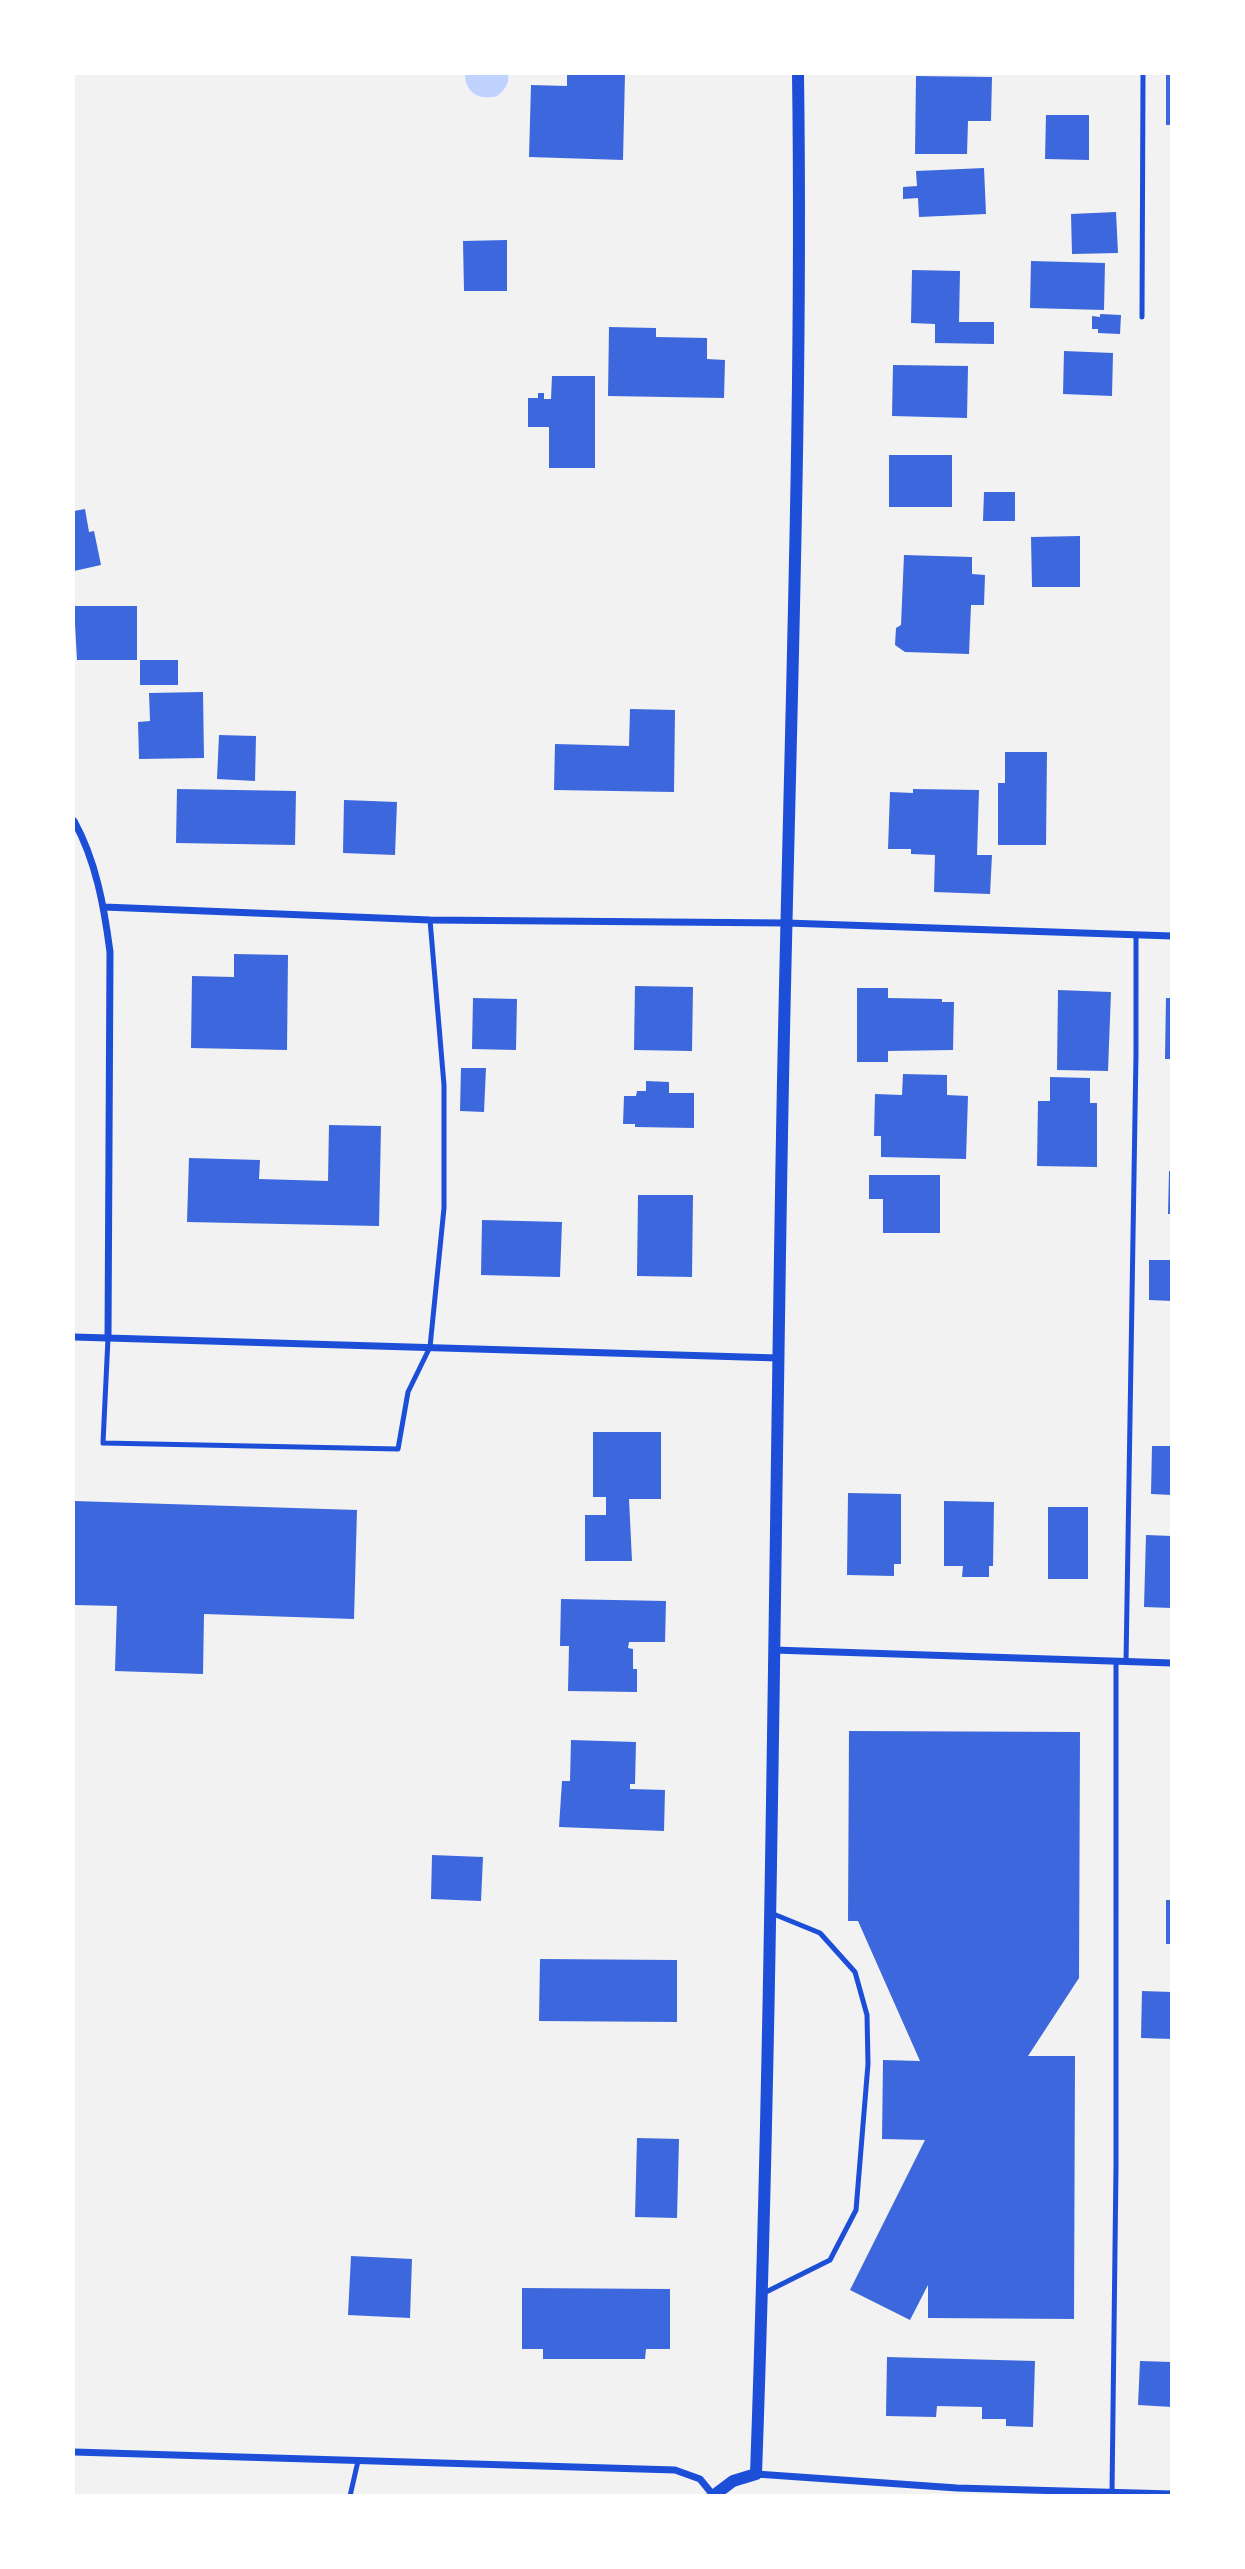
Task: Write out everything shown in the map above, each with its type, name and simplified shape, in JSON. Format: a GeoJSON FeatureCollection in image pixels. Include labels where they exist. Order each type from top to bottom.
{"type":"FeatureCollection","features":[{"type":"Feature","properties":{"kind":"street"},"geometry":{"type":"LineString","coordinates":[[757,2474],[764,2293],[778,1358],[801,272],[799,74]]}},
{"type":"Feature","properties":{"kind":"street"},"geometry":{"type":"LineString","coordinates":[[74,821],[86,843],[104,907],[110,952],[108,1338]]}},
{"type":"Feature","properties":{"kind":"street"},"geometry":{"type":"LineString","coordinates":[[104,907],[430,920],[786,923],[1171,936]]}},
{"type":"Feature","properties":{"kind":"street"},"geometry":{"type":"LineString","coordinates":[[74,1337],[778,1358]]}},
{"type":"Feature","properties":{"kind":"street"},"geometry":{"type":"LineString","coordinates":[[773,1650],[1171,1663]]}},
{"type":"Feature","properties":{"kind":"street"},"geometry":{"type":"LineString","coordinates":[[74,2452],[675,2470],[701,2479],[713,2495],[733,2481],[757,2474],[957,2488],[1171,2494]]}},
{"type":"Feature","properties":{"kind":"lane"},"geometry":{"type":"LineString","coordinates":[[1142,317],[1143,74]]}},
{"type":"Feature","properties":{"kind":"lane"},"geometry":{"type":"LineString","coordinates":[[108,1338],[103,1443],[398,1448],[408,1392],[430,1347],[444,1209],[444,1098],[430,920]]}},
{"type":"Feature","properties":{"kind":"lane"},"geometry":{"type":"LineString","coordinates":[[1126,1662],[1136,935]]}},
{"type":"Feature","properties":{"kind":"lane"},"geometry":{"type":"LineString","coordinates":[[1112,2493],[1116,2167],[1116,1661]]}},
{"type":"Feature","properties":{"kind":"lane"},"geometry":{"type":"LineString","coordinates":[[764,2293],[830,2260],[856,2210],[869,2064],[867,2015],[855,1972],[820,1933],[769,1912]]}},
{"type":"Feature","properties":{"kind":"lane"},"geometry":{"type":"LineString","coordinates":[[350,2496],[358,2461]]}},
{"type":"Feature","properties":{"kind":"water"},"geometry":{"type":"Polygon","coordinates":[[[465,74],[508,74],[508,81],[497,96],[485,97],[471,91],[465,74]]]}},
{"type":"Feature","properties":{"kind":"building"},"geometry":{"type":"Polygon","coordinates":[[[567,74],[625,74],[623,160],[529,157],[531,85],[567,86],[567,74]]]}},
{"type":"Feature","properties":{"kind":"building"},"geometry":{"type":"Polygon","coordinates":[[[1166,74],[1172,74],[1172,125],[1166,125],[1166,74]]]}},
{"type":"Feature","properties":{"kind":"building"},"geometry":{"type":"Polygon","coordinates":[[[916,76],[992,77],[991,121],[968,121],[967,154],[915,154],[916,76]]]}},
{"type":"Feature","properties":{"kind":"building"},"geometry":{"type":"Polygon","coordinates":[[[1046,115],[1089,115],[1089,160],[1045,159],[1046,115]]]}},
{"type":"Feature","properties":{"kind":"building"},"geometry":{"type":"Polygon","coordinates":[[[984,168],[986,214],[919,217],[918,198],[903,199],[903,187],[917,186],[916,171],[984,168]]]}},
{"type":"Feature","properties":{"kind":"building"},"geometry":{"type":"Polygon","coordinates":[[[1116,212],[1118,253],[1072,254],[1071,214],[1116,212]]]}},
{"type":"Feature","properties":{"kind":"building"},"geometry":{"type":"Polygon","coordinates":[[[507,240],[507,291],[464,291],[463,241],[507,240]]]}},
{"type":"Feature","properties":{"kind":"building"},"geometry":{"type":"Polygon","coordinates":[[[1031,261],[1105,263],[1104,310],[1030,308],[1031,261]]]}},
{"type":"Feature","properties":{"kind":"building"},"geometry":{"type":"Polygon","coordinates":[[[912,270],[960,271],[959,322],[994,322],[994,344],[935,343],[935,324],[911,323],[912,270]]]}},
{"type":"Feature","properties":{"kind":"building"},"geometry":{"type":"Polygon","coordinates":[[[1100,314],[1121,315],[1120,334],[1098,333],[1098,329],[1092,329],[1092,316],[1100,317],[1100,314]]]}},
{"type":"Feature","properties":{"kind":"building"},"geometry":{"type":"Polygon","coordinates":[[[609,327],[656,328],[656,337],[707,338],[707,359],[725,360],[724,398],[608,396],[609,327]]]}},
{"type":"Feature","properties":{"kind":"building"},"geometry":{"type":"Polygon","coordinates":[[[1064,351],[1113,353],[1112,396],[1063,394],[1064,351]]]}},
{"type":"Feature","properties":{"kind":"building"},"geometry":{"type":"Polygon","coordinates":[[[893,365],[968,366],[967,418],[892,416],[893,365]]]}},
{"type":"Feature","properties":{"kind":"building"},"geometry":{"type":"Polygon","coordinates":[[[552,376],[595,376],[595,468],[549,468],[549,427],[528,427],[528,398],[538,398],[538,393],[544,393],[544,399],[551,399],[552,376]]]}},
{"type":"Feature","properties":{"kind":"building"},"geometry":{"type":"Polygon","coordinates":[[[889,455],[952,455],[952,507],[889,507],[889,455]]]}},
{"type":"Feature","properties":{"kind":"building"},"geometry":{"type":"Polygon","coordinates":[[[984,492],[1015,492],[1015,521],[983,521],[984,492]]]}},
{"type":"Feature","properties":{"kind":"building"},"geometry":{"type":"Polygon","coordinates":[[[85,509],[89,532],[94,531],[101,565],[74,571],[74,511],[85,509]]]}},
{"type":"Feature","properties":{"kind":"building"},"geometry":{"type":"Polygon","coordinates":[[[1080,536],[1080,587],[1032,587],[1031,537],[1080,536]]]}},
{"type":"Feature","properties":{"kind":"building"},"geometry":{"type":"Polygon","coordinates":[[[904,555],[972,557],[972,574],[985,575],[984,605],[971,605],[969,654],[905,652],[895,645],[896,628],[901,625],[904,555]]]}},
{"type":"Feature","properties":{"kind":"building"},"geometry":{"type":"Polygon","coordinates":[[[74,606],[137,606],[137,660],[77,660],[74,606]]]}},
{"type":"Feature","properties":{"kind":"building"},"geometry":{"type":"Polygon","coordinates":[[[140,660],[178,660],[178,685],[140,685],[140,660]]]}},
{"type":"Feature","properties":{"kind":"building"},"geometry":{"type":"Polygon","coordinates":[[[203,692],[204,758],[139,759],[138,722],[150,721],[149,693],[203,692]]]}},
{"type":"Feature","properties":{"kind":"building"},"geometry":{"type":"Polygon","coordinates":[[[630,709],[675,710],[674,792],[554,790],[555,744],[629,746],[630,709]]]}},
{"type":"Feature","properties":{"kind":"building"},"geometry":{"type":"Polygon","coordinates":[[[219,735],[256,736],[255,781],[217,779],[219,735]]]}},
{"type":"Feature","properties":{"kind":"building"},"geometry":{"type":"Polygon","coordinates":[[[1005,752],[1047,752],[1046,845],[998,845],[998,783],[1005,783],[1005,752]]]}},
{"type":"Feature","properties":{"kind":"building"},"geometry":{"type":"Polygon","coordinates":[[[177,789],[296,791],[295,845],[176,843],[177,789]]]}},
{"type":"Feature","properties":{"kind":"building"},"geometry":{"type":"Polygon","coordinates":[[[913,789],[979,790],[977,855],[992,855],[990,894],[934,892],[935,855],[911,854],[911,849],[888,849],[890,792],[913,793],[913,789]]]}},
{"type":"Feature","properties":{"kind":"building"},"geometry":{"type":"Polygon","coordinates":[[[344,800],[397,802],[395,855],[343,853],[344,800]]]}},
{"type":"Feature","properties":{"kind":"building"},"geometry":{"type":"Polygon","coordinates":[[[234,954],[288,955],[287,1050],[191,1048],[192,976],[234,977],[234,954]]]}},
{"type":"Feature","properties":{"kind":"building"},"geometry":{"type":"Polygon","coordinates":[[[635,986],[693,987],[692,1051],[634,1050],[635,986]]]}},
{"type":"Feature","properties":{"kind":"building"},"geometry":{"type":"Polygon","coordinates":[[[857,988],[888,988],[888,998],[942,999],[942,1002],[954,1002],[953,1050],[888,1051],[888,1062],[857,1062],[857,988]]]}},
{"type":"Feature","properties":{"kind":"building"},"geometry":{"type":"Polygon","coordinates":[[[1058,990],[1111,992],[1108,1071],[1057,1070],[1058,990]]]}},
{"type":"Feature","properties":{"kind":"building"},"geometry":{"type":"Polygon","coordinates":[[[473,998],[517,999],[516,1050],[472,1049],[473,998]]]}},
{"type":"Feature","properties":{"kind":"building"},"geometry":{"type":"Polygon","coordinates":[[[1166,998],[1172,998],[1172,1059],[1165,1059],[1166,998]]]}},
{"type":"Feature","properties":{"kind":"building"},"geometry":{"type":"Polygon","coordinates":[[[461,1068],[486,1068],[484,1112],[460,1111],[461,1068]]]}},
{"type":"Feature","properties":{"kind":"building"},"geometry":{"type":"Polygon","coordinates":[[[903,1074],[947,1075],[947,1095],[968,1096],[966,1159],[881,1157],[881,1136],[874,1136],[875,1094],[902,1095],[903,1074]]]}},
{"type":"Feature","properties":{"kind":"building"},"geometry":{"type":"Polygon","coordinates":[[[1050,1077],[1090,1078],[1090,1103],[1097,1103],[1097,1167],[1037,1166],[1038,1101],[1050,1101],[1050,1077]]]}},
{"type":"Feature","properties":{"kind":"building"},"geometry":{"type":"Polygon","coordinates":[[[646,1081],[669,1082],[669,1093],[694,1093],[694,1128],[635,1127],[635,1124],[623,1124],[624,1096],[636,1096],[637,1091],[646,1091],[646,1081]]]}},
{"type":"Feature","properties":{"kind":"building"},"geometry":{"type":"Polygon","coordinates":[[[329,1125],[381,1126],[379,1226],[187,1222],[189,1158],[260,1160],[259,1179],[328,1181],[329,1125]]]}},
{"type":"Feature","properties":{"kind":"building"},"geometry":{"type":"Polygon","coordinates":[[[1169,1171],[1172,1171],[1172,1214],[1168,1214],[1169,1171]]]}},
{"type":"Feature","properties":{"kind":"building"},"geometry":{"type":"Polygon","coordinates":[[[869,1175],[940,1175],[940,1233],[883,1233],[883,1199],[869,1199],[869,1175]]]}},
{"type":"Feature","properties":{"kind":"building"},"geometry":{"type":"Polygon","coordinates":[[[638,1195],[693,1195],[692,1277],[637,1276],[638,1195]]]}},
{"type":"Feature","properties":{"kind":"building"},"geometry":{"type":"Polygon","coordinates":[[[482,1220],[562,1222],[560,1277],[481,1275],[482,1220]]]}},
{"type":"Feature","properties":{"kind":"building"},"geometry":{"type":"Polygon","coordinates":[[[1149,1260],[1172,1260],[1172,1301],[1149,1300],[1149,1260]]]}},
{"type":"Feature","properties":{"kind":"building"},"geometry":{"type":"Polygon","coordinates":[[[593,1432],[661,1432],[661,1499],[629,1499],[632,1561],[585,1561],[585,1515],[606,1515],[606,1497],[593,1497],[593,1432]]]}},
{"type":"Feature","properties":{"kind":"building"},"geometry":{"type":"Polygon","coordinates":[[[1152,1446],[1172,1446],[1172,1495],[1151,1494],[1152,1446]]]}},
{"type":"Feature","properties":{"kind":"building"},"geometry":{"type":"Polygon","coordinates":[[[848,1493],[901,1494],[901,1564],[894,1564],[894,1576],[847,1575],[848,1493]]]}},
{"type":"Feature","properties":{"kind":"building"},"geometry":{"type":"Polygon","coordinates":[[[74,1501],[357,1510],[354,1619],[204,1614],[203,1674],[115,1671],[117,1606],[74,1605],[74,1501]]]}},
{"type":"Feature","properties":{"kind":"building"},"geometry":{"type":"Polygon","coordinates":[[[944,1501],[994,1502],[993,1566],[989,1566],[989,1577],[962,1577],[963,1566],[944,1566],[944,1501]]]}},
{"type":"Feature","properties":{"kind":"building"},"geometry":{"type":"Polygon","coordinates":[[[1048,1507],[1088,1507],[1088,1579],[1048,1579],[1048,1507]]]}},
{"type":"Feature","properties":{"kind":"building"},"geometry":{"type":"Polygon","coordinates":[[[1146,1535],[1172,1536],[1172,1608],[1144,1607],[1146,1535]]]}},
{"type":"Feature","properties":{"kind":"building"},"geometry":{"type":"Polygon","coordinates":[[[561,1599],[666,1601],[665,1642],[629,1642],[628,1648],[633,1649],[633,1669],[637,1669],[637,1692],[568,1691],[569,1646],[560,1646],[561,1599]]]}},
{"type":"Feature","properties":{"kind":"building"},"geometry":{"type":"Polygon","coordinates":[[[849,1731],[1080,1732],[1079,1978],[1028,2056],[1075,2056],[1074,2319],[928,2318],[928,2285],[910,2320],[850,2290],[925,2140],[882,2139],[883,2060],[920,2061],[858,1921],[848,1921],[849,1731]]]}},
{"type":"Feature","properties":{"kind":"building"},"geometry":{"type":"Polygon","coordinates":[[[571,1740],[636,1742],[635,1784],[630,1784],[630,1789],[665,1790],[664,1831],[559,1827],[562,1781],[570,1781],[571,1740]]]}},
{"type":"Feature","properties":{"kind":"building"},"geometry":{"type":"Polygon","coordinates":[[[432,1855],[483,1857],[481,1901],[431,1899],[432,1855]]]}},
{"type":"Feature","properties":{"kind":"building"},"geometry":{"type":"Polygon","coordinates":[[[1166,1900],[1172,1900],[1172,1944],[1166,1944],[1166,1900]]]}},
{"type":"Feature","properties":{"kind":"building"},"geometry":{"type":"Polygon","coordinates":[[[540,1959],[677,1960],[677,2022],[539,2021],[540,1959]]]}},
{"type":"Feature","properties":{"kind":"building"},"geometry":{"type":"Polygon","coordinates":[[[1142,1991],[1172,1992],[1172,2039],[1141,2038],[1142,1991]]]}},
{"type":"Feature","properties":{"kind":"building"},"geometry":{"type":"Polygon","coordinates":[[[637,2138],[679,2139],[677,2218],[635,2217],[637,2138]]]}},
{"type":"Feature","properties":{"kind":"building"},"geometry":{"type":"Polygon","coordinates":[[[351,2256],[412,2259],[410,2318],[348,2315],[351,2256]]]}},
{"type":"Feature","properties":{"kind":"building"},"geometry":{"type":"Polygon","coordinates":[[[522,2288],[670,2289],[670,2349],[646,2349],[645,2359],[543,2359],[543,2349],[522,2349],[522,2288]]]}},
{"type":"Feature","properties":{"kind":"building"},"geometry":{"type":"Polygon","coordinates":[[[887,2357],[1035,2361],[1033,2427],[1006,2426],[1006,2419],[982,2419],[982,2407],[937,2406],[936,2417],[886,2416],[887,2357]]]}},
{"type":"Feature","properties":{"kind":"building"},"geometry":{"type":"Polygon","coordinates":[[[1140,2361],[1172,2362],[1172,2407],[1138,2405],[1140,2361]]]}}]}
